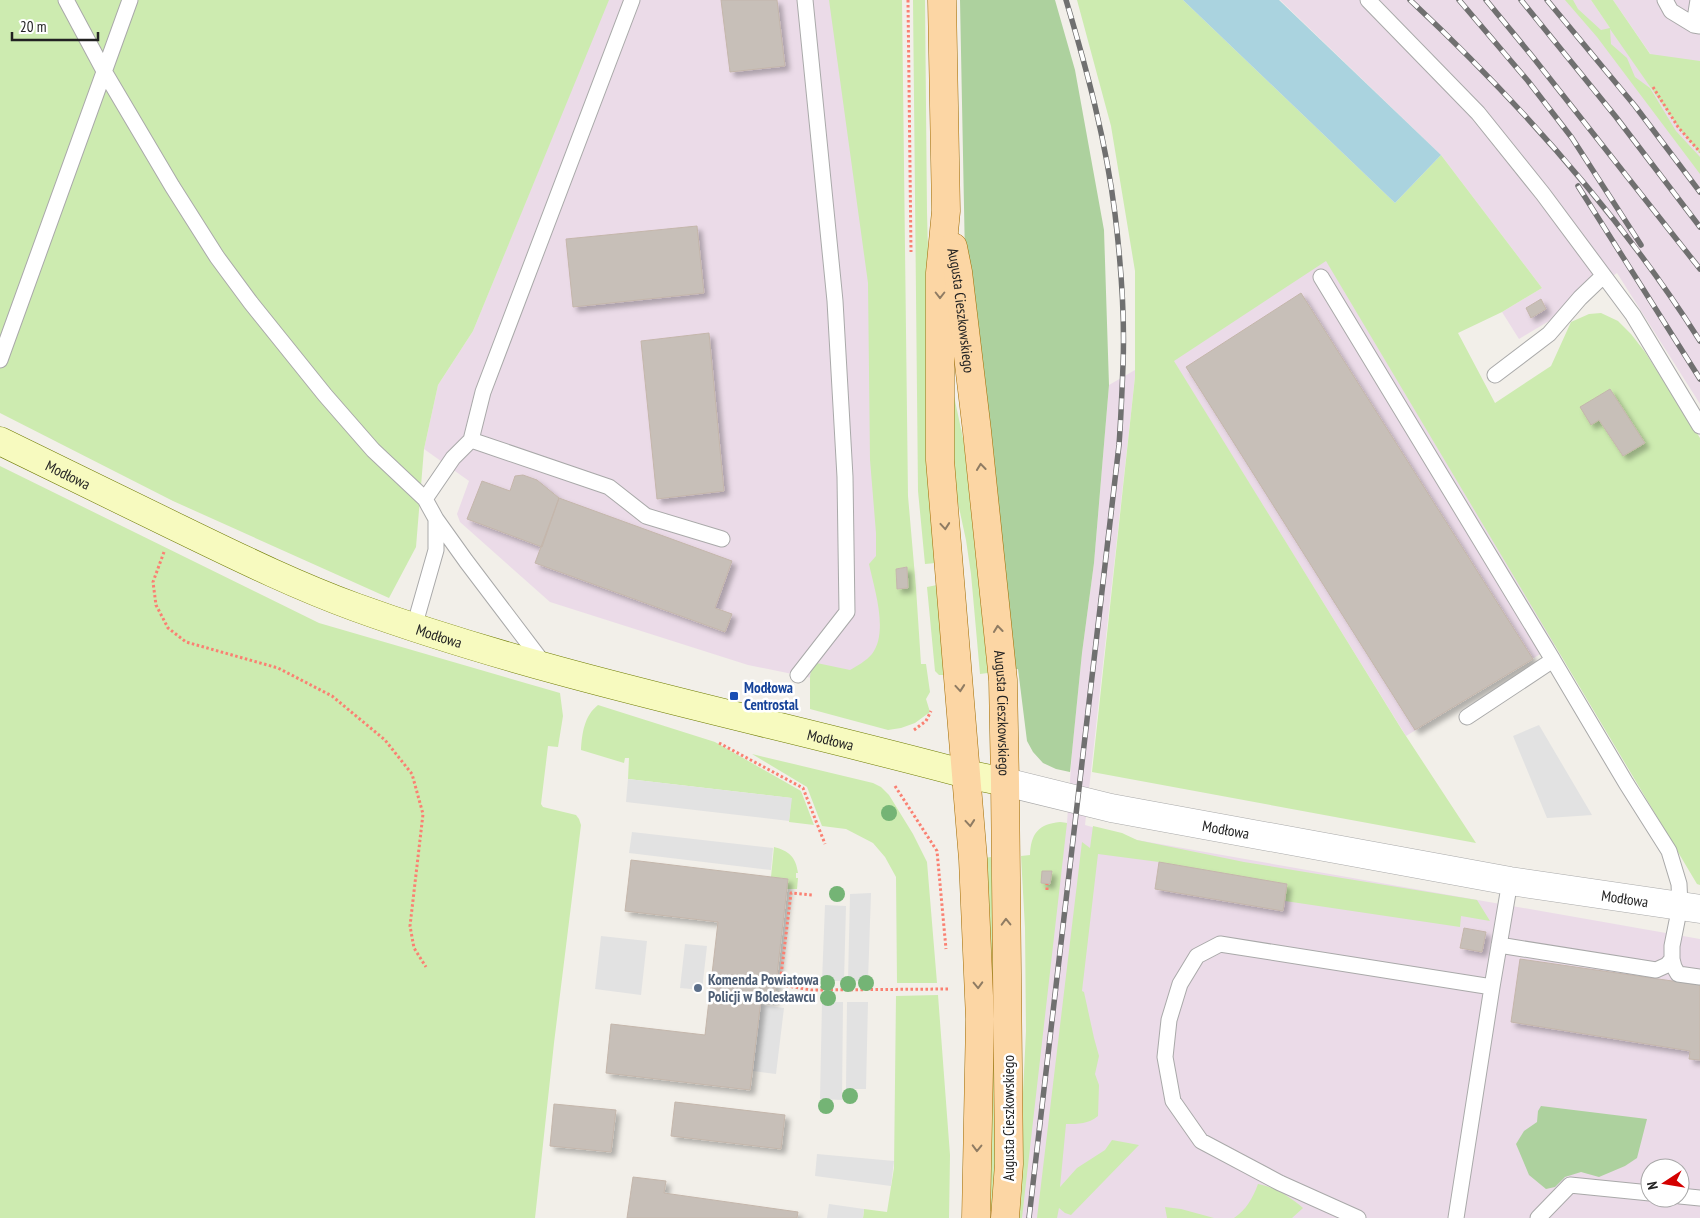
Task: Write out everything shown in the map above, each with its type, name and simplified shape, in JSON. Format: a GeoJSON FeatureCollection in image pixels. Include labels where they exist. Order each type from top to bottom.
{"type":"FeatureCollection","features":[{"type":"Feature","properties":{"kind":"main road","name":"Augusta Cieszkowskiego"},"geometry":{"type":"LineString","coordinates":[[942,0],[946,211],[940,273],[940,460],[972,849],[980,1019],[976,1218]]}},
{"type":"Feature","properties":{"kind":"main road","name":"Augusta Cieszkowskiego"},"geometry":{"type":"LineString","coordinates":[[946,211],[958,272],[976,421],[1002,670],[1009,1164],[1005,1218]]}},
{"type":"Feature","properties":{"kind":"street","name":"Modłowa"},"geometry":{"type":"LineString","coordinates":[[0,441],[244,561],[352,606],[546,667],[966,774],[1111,808],[1510,881],[1690,907]]}},
{"type":"Feature","properties":{"kind":"lane"},"geometry":{"type":"LineString","coordinates":[[66,0],[104,71],[195,223],[218,257],[251,302],[343,416],[373,450],[425,499],[436,519],[466,561],[546,667]]}},
{"type":"Feature","properties":{"kind":"lane"},"geometry":{"type":"LineString","coordinates":[[0,360],[130,0]]}},
{"type":"Feature","properties":{"kind":"lane"},"geometry":{"type":"LineString","coordinates":[[425,499],[453,458],[471,440],[483,392],[632,0]]}},
{"type":"Feature","properties":{"kind":"lane"},"geometry":{"type":"LineString","coordinates":[[798,675],[847,612],[845,477],[835,301],[804,0]]}},
{"type":"Feature","properties":{"kind":"lane"},"geometry":{"type":"LineString","coordinates":[[1368,0],[1478,112],[1544,194],[1632,315],[1700,426]]}},
{"type":"Feature","properties":{"kind":"lane"},"geometry":{"type":"LineString","coordinates":[[1665,0],[1671,11],[1697,26],[1698,0]]}},
{"type":"Feature","properties":{"kind":"lane"},"geometry":{"type":"LineString","coordinates":[[1495,375],[1549,334],[1580,298],[1603,276]]}},
{"type":"Feature","properties":{"kind":"lane"},"geometry":{"type":"LineString","coordinates":[[1321,277],[1626,783],[1669,851],[1679,884],[1690,907],[1672,946],[1672,959],[1678,974],[1700,977]]}},
{"type":"Feature","properties":{"kind":"lane"},"geometry":{"type":"LineString","coordinates":[[471,440],[609,487],[646,516],[722,539]]}},
{"type":"Feature","properties":{"kind":"lane"},"geometry":{"type":"LineString","coordinates":[[414,627],[436,550],[436,519]]}},
{"type":"Feature","properties":{"kind":"lane"},"geometry":{"type":"LineString","coordinates":[[1467,717],[1553,660]]}},
{"type":"Feature","properties":{"kind":"lane"},"geometry":{"type":"LineString","coordinates":[[1456,1218],[1498,945],[1510,881]]}},
{"type":"Feature","properties":{"kind":"lane"},"geometry":{"type":"LineString","coordinates":[[1358,1218],[1280,1183],[1201,1141],[1174,1101],[1165,1057],[1169,1020],[1180,984],[1197,956],[1220,944],[1492,986]]}},
{"type":"Feature","properties":{"kind":"lane"},"geometry":{"type":"LineString","coordinates":[[1498,945],[1656,970],[1667,965],[1672,959]]}},
{"type":"Feature","properties":{"kind":"lane"},"geometry":{"type":"LineString","coordinates":[[1538,1218],[1570,1185],[1640,1192]]}},
{"type":"Feature","properties":{"kind":"path"},"geometry":{"type":"LineString","coordinates":[[1653,87],[1678,127],[1700,152]]}},
{"type":"Feature","properties":{"kind":"path"},"geometry":{"type":"LineString","coordinates":[[174,526],[154,582],[156,605],[168,628],[186,642],[278,668],[332,696],[385,740],[412,774],[423,814],[410,926],[414,948],[426,967]]}},
{"type":"Feature","properties":{"kind":"path"},"geometry":{"type":"LineString","coordinates":[[910,731],[926,721],[933,707]]}},
{"type":"Feature","properties":{"kind":"path"},"geometry":{"type":"LineString","coordinates":[[714,740],[803,788],[825,844]]}},
{"type":"Feature","properties":{"kind":"path"},"geometry":{"type":"LineString","coordinates":[[894,786],[938,851],[946,950]]}},
{"type":"Feature","properties":{"kind":"path"},"geometry":{"type":"LineString","coordinates":[[1047,884],[1047,890]]}},
{"type":"Feature","properties":{"kind":"path"},"geometry":{"type":"LineString","coordinates":[[813,895],[791,893],[778,984],[811,990],[950,989]]}},
{"type":"Feature","properties":{"kind":"path"},"geometry":{"type":"LineString","coordinates":[[949,979],[950,998]]}},
{"type":"Feature","properties":{"kind":"shaded area"},"geometry":{"type":"Polygon","coordinates":[[[608,0],[848,0],[879,304],[882,559],[887,601],[870,690],[748,665],[550,602],[460,522],[457,514],[469,481],[424,449],[438,385],[473,331],[608,0]]]}},
{"type":"Feature","properties":{"kind":"shaded area"},"geometry":{"type":"Polygon","coordinates":[[[1280,0],[1591,0],[1678,127],[1700,155],[1700,404],[1617,273],[1559,315],[1519,339],[1502,312],[1542,288],[1441,155],[1280,0]]]}},
{"type":"Feature","properties":{"kind":"shaded area"},"geometry":{"type":"Polygon","coordinates":[[[1613,0],[1700,0],[1700,126],[1613,0]]]}},
{"type":"Feature","properties":{"kind":"shaded area"},"geometry":{"type":"Polygon","coordinates":[[[1326,260],[1555,645],[1406,736],[1174,362],[1135,377],[1085,825],[1137,840],[1700,939],[1700,1218],[1014,1218],[1060,822],[1067,823],[1082,653],[1094,563],[1109,385],[1326,260]]]}},
{"type":"Feature","properties":{"kind":"shaded area"},"geometry":{"type":"Polygon","coordinates":[[[1539,725],[1592,815],[1547,818],[1513,736],[1539,725]]]}},
{"type":"Feature","properties":{"kind":"shaded area"},"geometry":{"type":"Polygon","coordinates":[[[628,779],[792,798],[789,821],[626,802],[628,779]]]}},
{"type":"Feature","properties":{"kind":"shaded area"},"geometry":{"type":"Polygon","coordinates":[[[632,832],[773,848],[771,870],[629,853],[632,832]]]}},
{"type":"Feature","properties":{"kind":"shaded area"},"geometry":{"type":"Polygon","coordinates":[[[871,893],[868,981],[848,981],[850,894],[871,893]]]}},
{"type":"Feature","properties":{"kind":"shaded area"},"geometry":{"type":"Polygon","coordinates":[[[825,905],[846,906],[844,981],[822,981],[825,905]]]}},
{"type":"Feature","properties":{"kind":"shaded area"},"geometry":{"type":"Polygon","coordinates":[[[601,936],[647,941],[641,995],[595,989],[601,936]]]}},
{"type":"Feature","properties":{"kind":"shaded area"},"geometry":{"type":"Polygon","coordinates":[[[685,944],[707,946],[702,990],[680,988],[685,944]]]}},
{"type":"Feature","properties":{"kind":"shaded area"},"geometry":{"type":"Polygon","coordinates":[[[822,1002],[843,1002],[842,1100],[820,1099],[822,1002]]]}},
{"type":"Feature","properties":{"kind":"shaded area"},"geometry":{"type":"Polygon","coordinates":[[[847,1002],[868,1002],[866,1089],[846,1089],[847,1002]]]}},
{"type":"Feature","properties":{"kind":"shaded area"},"geometry":{"type":"Polygon","coordinates":[[[760,1005],[784,1008],[776,1074],[753,1071],[760,1005]]]}},
{"type":"Feature","properties":{"kind":"shaded area"},"geometry":{"type":"Polygon","coordinates":[[[817,1154],[894,1161],[891,1186],[815,1176],[817,1154]]]}},
{"type":"Feature","properties":{"kind":"shaded area"},"geometry":{"type":"Polygon","coordinates":[[[829,1204],[864,1209],[863,1218],[827,1218],[829,1204]]]}},
{"type":"Feature","properties":{"kind":"green space"},"geometry":{"type":"Polygon","coordinates":[[[0,0],[609,0],[473,331],[438,385],[424,449],[416,547],[389,598],[173,501],[0,413],[0,0]]]}},
{"type":"Feature","properties":{"kind":"green space"},"geometry":{"type":"Polygon","coordinates":[[[829,0],[902,0],[908,496],[921,664],[926,664],[930,692],[926,699],[930,712],[915,723],[888,730],[810,709],[812,662],[850,670],[872,654],[877,645],[879,634],[879,610],[869,564],[876,556],[876,533],[870,460],[868,283],[829,0]],[[906,567],[896,569],[898,589],[908,588],[906,567]]]}},
{"type":"Feature","properties":{"kind":"green space"},"geometry":{"type":"Polygon","coordinates":[[[913,0],[925,0],[927,212],[936,563],[925,564],[918,491],[913,0]]]}},
{"type":"Feature","properties":{"kind":"green space"},"geometry":{"type":"Polygon","coordinates":[[[960,0],[1055,0],[1075,70],[1104,230],[1109,385],[1094,563],[1082,653],[1070,772],[1056,769],[1043,763],[1033,752],[1027,741],[1018,669],[1011,670],[965,258],[960,0]]]}},
{"type":"Feature","properties":{"kind":"green space"},"geometry":{"type":"Polygon","coordinates":[[[1077,0],[1183,0],[1395,203],[1441,155],[1542,288],[1502,312],[1458,333],[1495,403],[1551,366],[1571,322],[1589,314],[1601,313],[1618,321],[1645,352],[1700,438],[1700,885],[1697,884],[1326,261],[1174,361],[1402,730],[1476,843],[1092,772],[1135,377],[1135,271],[1111,126],[1077,0]],[[1610,389],[1591,424],[1599,420],[1623,456],[1644,443],[1610,389]]]}},
{"type":"Feature","properties":{"kind":"green space"},"geometry":{"type":"Polygon","coordinates":[[[1565,0],[1573,0],[1578,9],[1601,30],[1610,28],[1591,0],[1613,0],[1650,54],[1700,61],[1700,154],[1678,127],[1610,29],[1611,44],[1627,58],[1635,77],[1650,88],[1676,131],[1700,157],[1700,174],[1597,37],[1565,0]]]}},
{"type":"Feature","properties":{"kind":"green space"},"geometry":{"type":"Polygon","coordinates":[[[954,396],[964,443],[988,673],[980,674],[971,574],[955,489],[950,401],[954,396]]]}},
{"type":"Feature","properties":{"kind":"green space"},"geometry":{"type":"Polygon","coordinates":[[[0,466],[319,623],[560,693],[563,716],[558,747],[548,746],[541,804],[543,807],[576,815],[581,825],[535,1218],[0,1218],[0,466]]]}},
{"type":"Feature","properties":{"kind":"green space"},"geometry":{"type":"Polygon","coordinates":[[[937,585],[951,675],[939,675],[935,671],[927,587],[937,585]]]}},
{"type":"Feature","properties":{"kind":"green space"},"geometry":{"type":"Polygon","coordinates":[[[598,705],[715,742],[801,791],[814,825],[789,822],[791,798],[628,779],[629,758],[625,758],[624,763],[581,750],[583,732],[587,720],[593,709],[598,705]]]}},
{"type":"Feature","properties":{"kind":"green space"},"geometry":{"type":"Polygon","coordinates":[[[752,754],[873,783],[881,787],[889,795],[913,834],[927,862],[937,983],[897,983],[896,877],[885,857],[873,843],[846,829],[822,826],[807,787],[752,754]]]}},
{"type":"Feature","properties":{"kind":"green space"},"geometry":{"type":"Polygon","coordinates":[[[1060,822],[1067,823],[1022,1218],[1013,1218],[1022,1113],[1026,1031],[1025,928],[1021,856],[1030,855],[1032,841],[1037,831],[1046,825],[1060,822]]]}},
{"type":"Feature","properties":{"kind":"green space"},"geometry":{"type":"Polygon","coordinates":[[[1093,826],[1122,833],[1137,840],[1244,862],[1477,900],[1490,921],[1461,916],[1460,927],[1285,901],[1287,884],[1159,862],[1098,854],[1082,991],[1084,992],[1099,1056],[1095,1074],[1099,1085],[1098,1116],[1091,1121],[1083,1123],[1066,1124],[1060,1187],[1077,1168],[1105,1150],[1112,1140],[1139,1145],[1071,1215],[1059,1208],[1057,1218],[1037,1218],[1082,842],[1090,848],[1093,826]]]}},
{"type":"Feature","properties":{"kind":"green space"},"geometry":{"type":"Polygon","coordinates":[[[774,847],[788,853],[796,863],[798,873],[796,873],[796,878],[798,878],[797,889],[787,889],[788,879],[771,877],[774,847]]]}},
{"type":"Feature","properties":{"kind":"green space"},"geometry":{"type":"Polygon","coordinates":[[[991,857],[1000,1145],[993,1211],[990,1211],[990,1001],[984,858],[991,857]]]}},
{"type":"Feature","properties":{"kind":"green space"},"geometry":{"type":"Polygon","coordinates":[[[938,995],[950,1155],[949,1218],[863,1218],[864,1209],[887,1212],[894,1168],[896,996],[938,995]]]}},
{"type":"Feature","properties":{"kind":"green space"},"geometry":{"type":"Polygon","coordinates":[[[1541,1106],[1647,1119],[1637,1158],[1625,1166],[1599,1177],[1581,1172],[1565,1177],[1555,1187],[1546,1189],[1529,1175],[1516,1144],[1524,1131],[1537,1122],[1538,1111],[1541,1106]]]}},
{"type":"Feature","properties":{"kind":"green space"},"geometry":{"type":"Polygon","coordinates":[[[1258,1184],[1282,1193],[1303,1208],[1292,1218],[1234,1218],[1249,1203],[1258,1184]]]}},
{"type":"Feature","properties":{"kind":"green space"},"geometry":{"type":"Polygon","coordinates":[[[1165,1207],[1181,1209],[1214,1218],[1167,1218],[1165,1207]]]}},
{"type":"Feature","properties":{"kind":"water"},"geometry":{"type":"Polygon","coordinates":[[[1183,0],[1279,0],[1441,155],[1395,203],[1183,0]]]}},
{"type":"Feature","properties":{"kind":"building"},"geometry":{"type":"Polygon","coordinates":[[[721,0],[777,0],[785,66],[730,72],[721,0]]]}},
{"type":"Feature","properties":{"kind":"building"},"geometry":{"type":"Polygon","coordinates":[[[697,226],[704,293],[573,307],[566,239],[697,226]]]}},
{"type":"Feature","properties":{"kind":"building"},"geometry":{"type":"Polygon","coordinates":[[[1301,293],[1533,659],[1415,730],[1186,367],[1301,293]]]}},
{"type":"Feature","properties":{"kind":"building"},"geometry":{"type":"Polygon","coordinates":[[[1541,299],[1546,309],[1531,318],[1526,308],[1541,299]]]}},
{"type":"Feature","properties":{"kind":"building"},"geometry":{"type":"Polygon","coordinates":[[[709,333],[724,491],[657,499],[641,341],[709,333]]]}},
{"type":"Feature","properties":{"kind":"building"},"geometry":{"type":"Polygon","coordinates":[[[1610,389],[1645,443],[1623,456],[1599,420],[1591,425],[1580,407],[1610,389]]]}},
{"type":"Feature","properties":{"kind":"building"},"geometry":{"type":"Polygon","coordinates":[[[523,475],[537,480],[559,498],[542,547],[467,519],[482,481],[510,491],[515,476],[523,475]]]}},
{"type":"Feature","properties":{"kind":"building"},"geometry":{"type":"Polygon","coordinates":[[[559,498],[732,561],[715,608],[732,614],[725,632],[535,563],[559,498]]]}},
{"type":"Feature","properties":{"kind":"building"},"geometry":{"type":"Polygon","coordinates":[[[907,567],[908,588],[897,589],[896,569],[907,567]]]}},
{"type":"Feature","properties":{"kind":"building"},"geometry":{"type":"Polygon","coordinates":[[[631,860],[788,879],[774,1001],[761,1000],[750,1090],[606,1073],[611,1024],[705,1035],[718,922],[625,911],[631,860]]]}},
{"type":"Feature","properties":{"kind":"building"},"geometry":{"type":"Polygon","coordinates":[[[1159,862],[1287,884],[1283,911],[1155,889],[1159,862]]]}},
{"type":"Feature","properties":{"kind":"building"},"geometry":{"type":"Polygon","coordinates":[[[1042,871],[1052,871],[1050,884],[1041,883],[1042,871]]]}},
{"type":"Feature","properties":{"kind":"building"},"geometry":{"type":"Polygon","coordinates":[[[1464,928],[1486,932],[1482,952],[1460,948],[1464,928]]]}},
{"type":"Feature","properties":{"kind":"building"},"geometry":{"type":"Polygon","coordinates":[[[1520,959],[1700,985],[1700,1060],[1689,1059],[1690,1051],[1511,1022],[1520,959]]]}},
{"type":"Feature","properties":{"kind":"building"},"geometry":{"type":"Polygon","coordinates":[[[675,1102],[785,1115],[781,1149],[671,1136],[675,1102]]]}},
{"type":"Feature","properties":{"kind":"building"},"geometry":{"type":"Polygon","coordinates":[[[554,1104],[616,1110],[611,1152],[550,1146],[554,1104]]]}},
{"type":"Feature","properties":{"kind":"building"},"geometry":{"type":"Polygon","coordinates":[[[633,1177],[666,1181],[664,1193],[798,1212],[797,1218],[627,1218],[633,1177]]]}},
{"type":"Feature","properties":{"kind":"railway"},"geometry":{"type":"LineString","coordinates":[[1029,1218],[1119,445],[1123,365],[1122,290],[1111,187],[1095,106],[1066,0]]}},
{"type":"Feature","properties":{"kind":"railway"},"geometry":{"type":"LineString","coordinates":[[1410,0],[1529,119],[1566,162],[1636,249],[1700,341]]}},
{"type":"Feature","properties":{"kind":"railway"},"geometry":{"type":"LineString","coordinates":[[1459,0],[1528,81],[1572,138],[1641,245]]}},
{"type":"Feature","properties":{"kind":"railway"},"geometry":{"type":"LineString","coordinates":[[1486,0],[1700,269]]}},
{"type":"Feature","properties":{"kind":"railway"},"geometry":{"type":"LineString","coordinates":[[1521,0],[1616,117],[1700,227]]}},
{"type":"Feature","properties":{"kind":"railway"},"geometry":{"type":"LineString","coordinates":[[1547,0],[1635,106],[1700,192]]}},
{"type":"Feature","properties":{"kind":"railway"},"geometry":{"type":"LineString","coordinates":[[1578,186],[1700,379]]}},
{"type":"Feature","properties":{"kind":"place","name":"Modłowa Centrostal"},"geometry":{"type":"Point","coordinates":[734,696]}},
{"type":"Feature","properties":{"kind":"place","name":"Komenda Powiatowa Policji w Bolesławcu"},"geometry":{"type":"Point","coordinates":[698,988]}}]}
